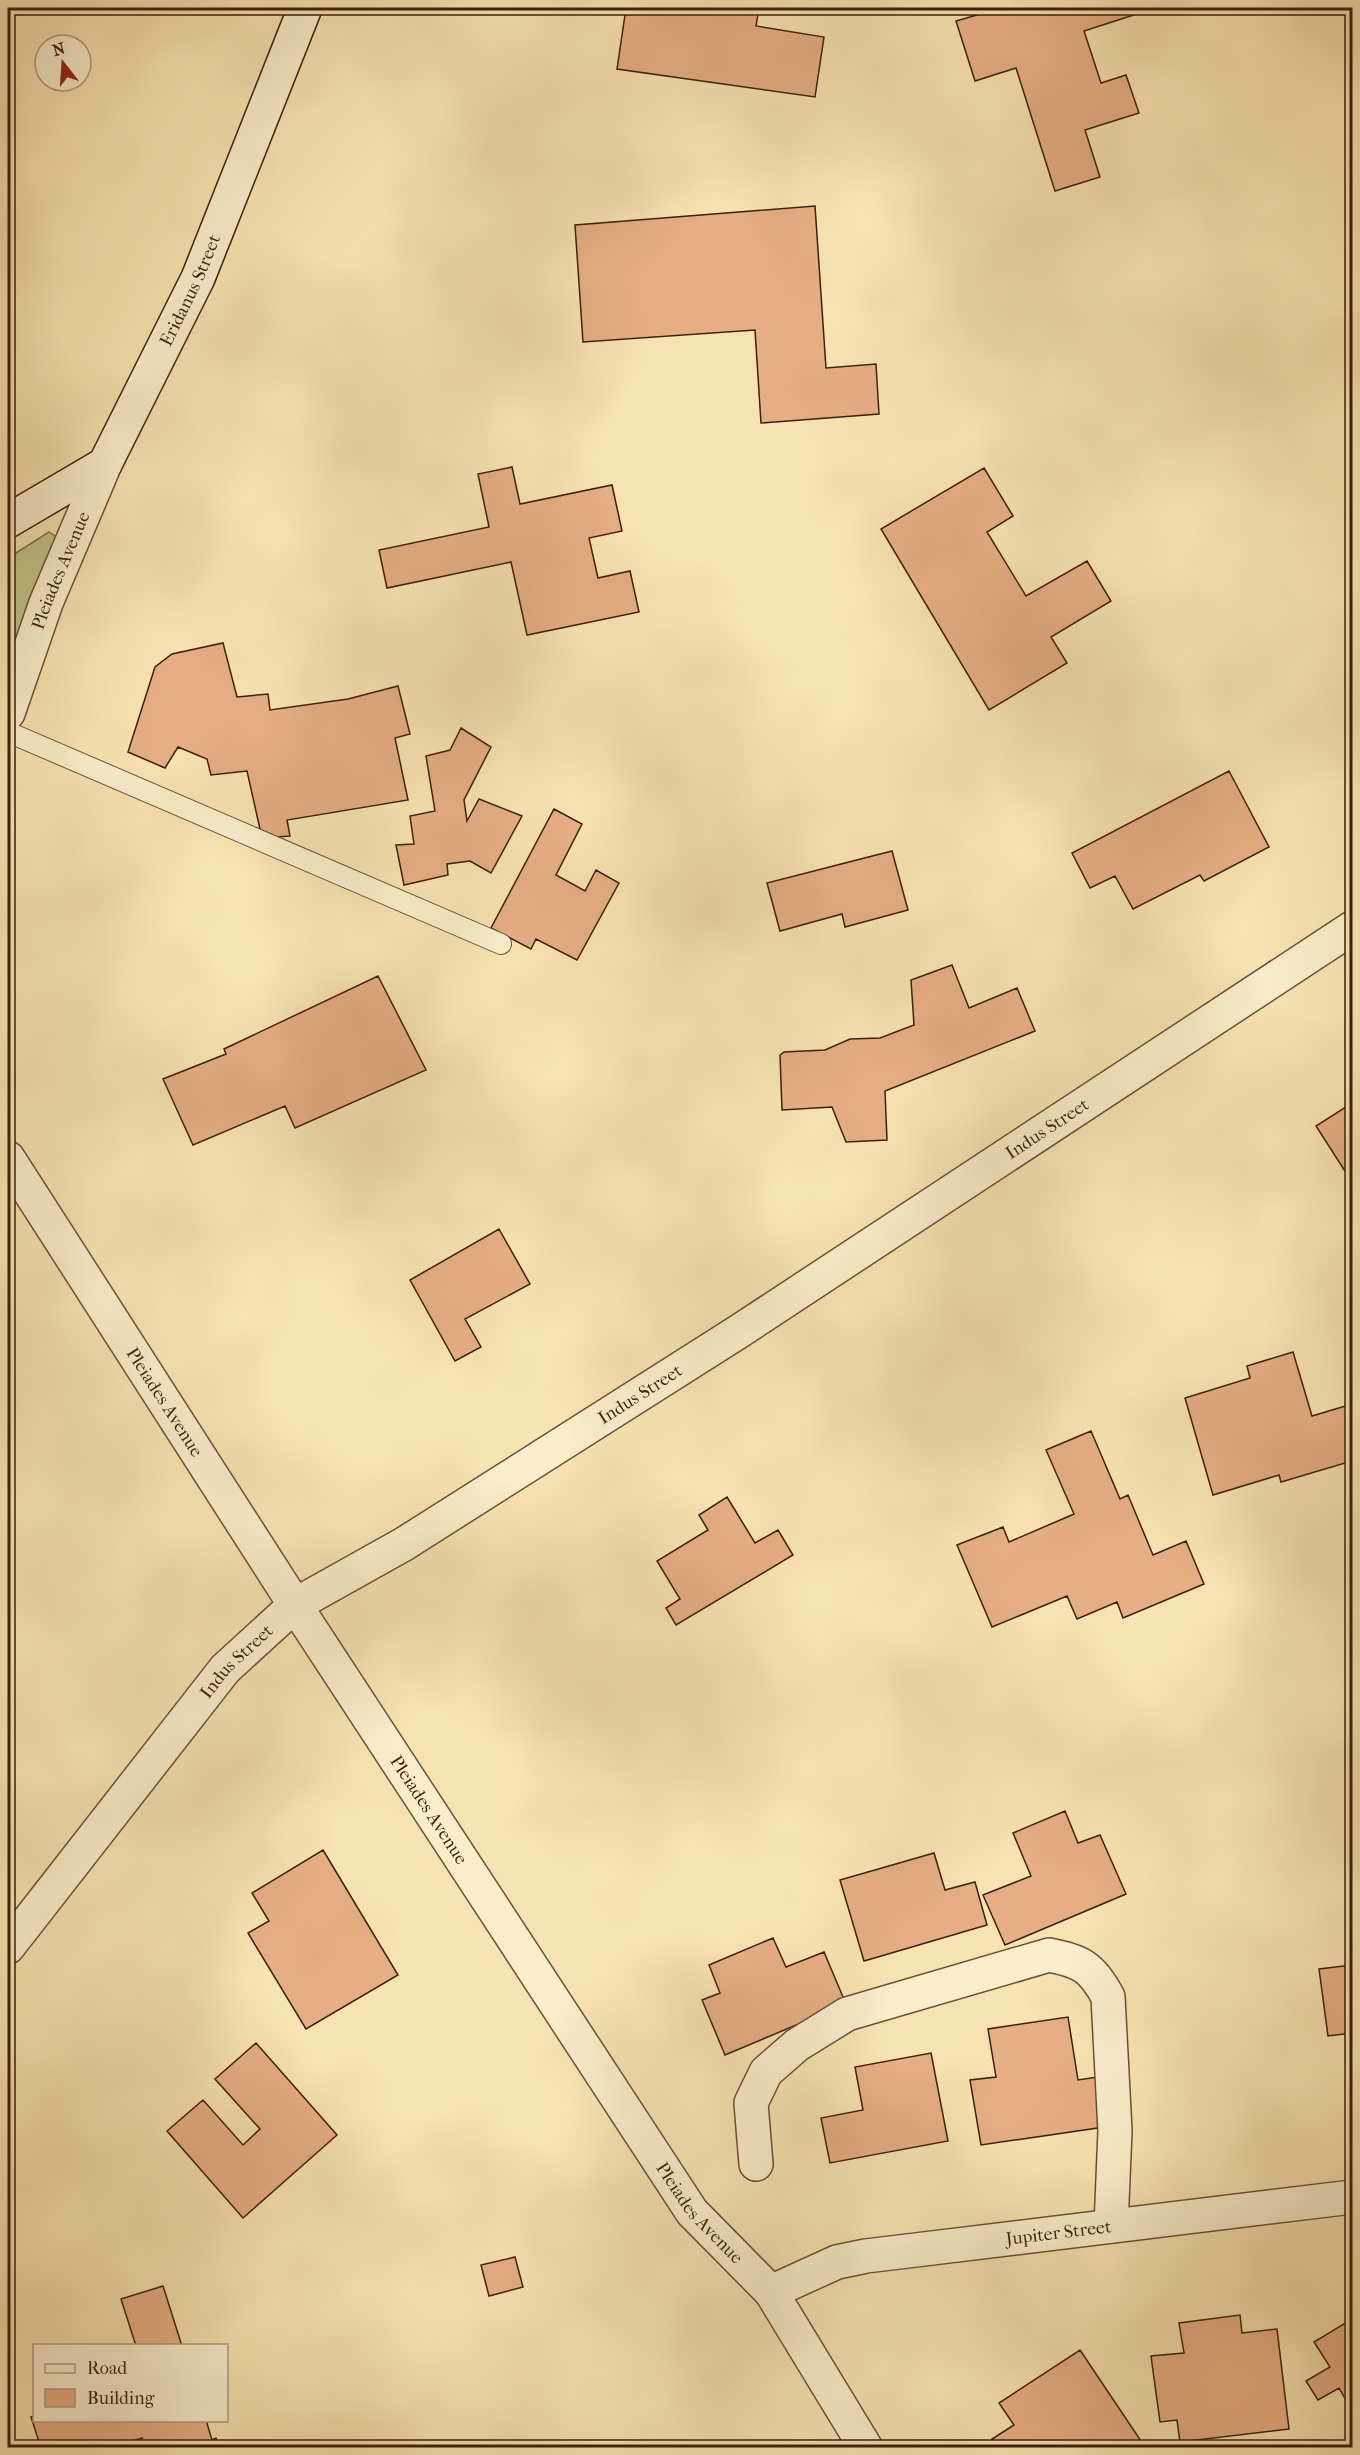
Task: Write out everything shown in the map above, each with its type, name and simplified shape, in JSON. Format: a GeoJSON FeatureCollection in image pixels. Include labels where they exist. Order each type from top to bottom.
{"type":"FeatureCollection","features":[{"type":"Feature","properties":{"kind":"street","name":"Eridanus Street"},"geometry":{"type":"LineString","coordinates":[[105,464],[198,278],[305,8]]}},
{"type":"Feature","properties":{"kind":"street"},"geometry":{"type":"LineString","coordinates":[[8,521],[105,464]]}},
{"type":"Feature","properties":{"kind":"street","name":"Pleiades Avenue"},"geometry":{"type":"LineString","coordinates":[[8,713],[46,603],[105,464]]}},
{"type":"Feature","properties":{"kind":"street","name":"Indus Street"},"geometry":{"type":"LineString","coordinates":[[8,1947],[225,1669],[294,1605],[404,1544],[738,1332],[1353,928]]}},
{"type":"Feature","properties":{"kind":"street","name":"Pleiades Avenue"},"geometry":{"type":"LineString","coordinates":[[8,1158],[294,1605],[692,2212],[771,2292],[866,2448]]}},
{"type":"Feature","properties":{"kind":"street"},"geometry":{"type":"LineString","coordinates":[[756,2164],[751,2103],[766,2072],[797,2045],[847,2014],[1049,1955],[1075,1959],[1088,1969],[1108,1997],[1115,2131],[1111,2226]]}},
{"type":"Feature","properties":{"kind":"street","name":"Jupiter Street"},"geometry":{"type":"LineString","coordinates":[[771,2292],[837,2262],[866,2256],[1353,2198]]}},
{"type":"Feature","properties":{"kind":"lane"},"geometry":{"type":"LineString","coordinates":[[8,732],[501,944]]}},
{"type":"Feature","properties":{"kind":"green space"},"geometry":{"type":"Polygon","coordinates":[[[49,532],[61,540],[8,669],[8,558],[49,532]]]}},
{"type":"Feature","properties":{"kind":"building"},"geometry":{"type":"Polygon","coordinates":[[[626,8],[759,8],[756,26],[824,37],[815,97],[617,69],[626,8]]]}},
{"type":"Feature","properties":{"kind":"building"},"geometry":{"type":"Polygon","coordinates":[[[1001,8],[1145,8],[1146,11],[1084,31],[1101,83],[1126,75],[1139,113],[1085,130],[1100,177],[1055,191],[1016,68],[975,81],[956,21],[1001,8]]]}},
{"type":"Feature","properties":{"kind":"building"},"geometry":{"type":"Polygon","coordinates":[[[815,206],[826,368],[876,364],[879,414],[761,423],[755,330],[583,342],[575,225],[815,206]]]}},
{"type":"Feature","properties":{"kind":"building"},"geometry":{"type":"Polygon","coordinates":[[[512,467],[520,504],[612,485],[622,531],[589,538],[598,578],[630,571],[639,612],[527,635],[511,562],[387,588],[379,550],[489,527],[478,474],[512,467]]]}},
{"type":"Feature","properties":{"kind":"building"},"geometry":{"type":"Polygon","coordinates":[[[984,468],[1013,516],[987,532],[1026,596],[1087,561],[1111,601],[1051,637],[1067,663],[989,710],[881,529],[984,468]]]}},
{"type":"Feature","properties":{"kind":"building"},"geometry":{"type":"Polygon","coordinates":[[[223,643],[237,697],[268,694],[270,710],[348,699],[398,686],[410,734],[395,738],[408,800],[287,820],[290,836],[262,838],[247,771],[211,775],[207,759],[178,747],[165,768],[128,752],[155,667],[172,654],[223,643]]]}},
{"type":"Feature","properties":{"kind":"building"},"geometry":{"type":"Polygon","coordinates":[[[461,728],[491,747],[464,800],[467,821],[479,799],[522,816],[491,873],[470,861],[447,864],[448,875],[404,885],[396,845],[414,844],[410,816],[435,811],[426,756],[450,750],[461,728]]]}},
{"type":"Feature","properties":{"kind":"building"},"geometry":{"type":"Polygon","coordinates":[[[1229,771],[1269,847],[1204,881],[1200,875],[1133,909],[1115,876],[1090,888],[1072,853],[1229,771]]]}},
{"type":"Feature","properties":{"kind":"building"},"geometry":{"type":"Polygon","coordinates":[[[554,809],[582,824],[556,875],[585,891],[596,870],[619,883],[577,960],[536,939],[531,949],[491,928],[554,809]]]}},
{"type":"Feature","properties":{"kind":"building"},"geometry":{"type":"Polygon","coordinates":[[[892,851],[908,910],[845,927],[842,914],[780,931],[767,883],[892,851]]]}},
{"type":"Feature","properties":{"kind":"building"},"geometry":{"type":"Polygon","coordinates":[[[952,965],[969,1008],[1017,988],[1035,1031],[885,1091],[887,1140],[846,1142],[832,1107],[782,1110],[780,1055],[784,1052],[825,1050],[850,1039],[880,1038],[914,1025],[911,980],[952,965]]]}},
{"type":"Feature","properties":{"kind":"building"},"geometry":{"type":"Polygon","coordinates":[[[378,976],[426,1070],[295,1128],[285,1106],[193,1145],[163,1079],[226,1054],[224,1049],[378,976]]]}},
{"type":"Feature","properties":{"kind":"building"},"geometry":{"type":"Polygon","coordinates":[[[1352,1103],[1352,1177],[1350,1179],[1316,1126],[1352,1103]]]}},
{"type":"Feature","properties":{"kind":"building"},"geometry":{"type":"Polygon","coordinates":[[[499,1229],[530,1284],[465,1319],[481,1347],[455,1361],[410,1280],[499,1229]]]}},
{"type":"Feature","properties":{"kind":"building"},"geometry":{"type":"Polygon","coordinates":[[[1293,1352],[1312,1416],[1352,1404],[1352,1461],[1281,1482],[1279,1475],[1213,1495],[1185,1398],[1250,1378],[1247,1366],[1293,1352]]]}},
{"type":"Feature","properties":{"kind":"building"},"geometry":{"type":"Polygon","coordinates":[[[1091,1431],[1120,1499],[1128,1495],[1153,1555],[1186,1541],[1204,1584],[1123,1618],[1117,1602],[1077,1619],[1067,1596],[992,1627],[957,1545],[1003,1527],[1009,1542],[1074,1514],[1046,1450],[1091,1431]]]}},
{"type":"Feature","properties":{"kind":"building"},"geometry":{"type":"Polygon","coordinates":[[[727,1497],[755,1543],[778,1530],[793,1555],[676,1625],[666,1608],[680,1599],[657,1561],[708,1530],[699,1515],[727,1497]]]}},
{"type":"Feature","properties":{"kind":"building"},"geometry":{"type":"Polygon","coordinates":[[[1065,1811],[1078,1843],[1100,1835],[1126,1894],[1005,1945],[983,1895],[1031,1876],[1013,1833],[1065,1811]]]}},
{"type":"Feature","properties":{"kind":"building"},"geometry":{"type":"Polygon","coordinates":[[[323,1850],[398,1975],[306,2029],[248,1933],[269,1921],[252,1893],[323,1850]]]}},
{"type":"Feature","properties":{"kind":"building"},"geometry":{"type":"Polygon","coordinates":[[[934,1853],[945,1890],[975,1882],[987,1925],[864,1961],[840,1880],[934,1853]]]}},
{"type":"Feature","properties":{"kind":"building"},"geometry":{"type":"Polygon","coordinates":[[[773,1938],[786,1967],[824,1952],[846,2004],[725,2055],[702,2000],[720,1993],[709,1965],[773,1938]]]}},
{"type":"Feature","properties":{"kind":"building"},"geometry":{"type":"Polygon","coordinates":[[[1352,1965],[1352,2033],[1328,2036],[1319,1969],[1352,1965]]]}},
{"type":"Feature","properties":{"kind":"building"},"geometry":{"type":"Polygon","coordinates":[[[1068,2017],[1078,2080],[1104,2076],[1111,2126],[981,2145],[970,2080],[996,2077],[988,2029],[1068,2017]]]}},
{"type":"Feature","properties":{"kind":"building"},"geometry":{"type":"Polygon","coordinates":[[[256,2043],[337,2135],[243,2218],[167,2131],[203,2100],[243,2145],[260,2129],[215,2079],[256,2043]]]}},
{"type":"Feature","properties":{"kind":"building"},"geometry":{"type":"Polygon","coordinates":[[[931,2053],[948,2141],[830,2163],[821,2118],[863,2110],[855,2067],[931,2053]]]}},
{"type":"Feature","properties":{"kind":"building"},"geometry":{"type":"Polygon","coordinates":[[[515,2257],[523,2287],[489,2296],[481,2265],[515,2257]]]}},
{"type":"Feature","properties":{"kind":"building"},"geometry":{"type":"Polygon","coordinates":[[[163,2286],[181,2344],[135,2344],[121,2299],[163,2286]]]}},
{"type":"Feature","properties":{"kind":"building"},"geometry":{"type":"Polygon","coordinates":[[[1240,2315],[1242,2333],[1277,2329],[1289,2429],[1180,2442],[1177,2420],[1160,2422],[1151,2356],[1184,2353],[1179,2323],[1240,2315]]]}},
{"type":"Feature","properties":{"kind":"building"},"geometry":{"type":"Polygon","coordinates":[[[1352,2319],[1352,2411],[1339,2388],[1318,2400],[1306,2381],[1330,2367],[1314,2342],[1352,2319]]]}},
{"type":"Feature","properties":{"kind":"building"},"geometry":{"type":"Polygon","coordinates":[[[1080,2350],[1145,2447],[998,2448],[992,2439],[1014,2425],[999,2403],[1080,2350]]]}},
{"type":"Feature","properties":{"kind":"building"},"geometry":{"type":"Polygon","coordinates":[[[33,2416],[33,2422],[207,2422],[212,2440],[216,2438],[219,2448],[145,2448],[142,2438],[109,2448],[41,2448],[31,2417],[33,2416]]]}}]}
